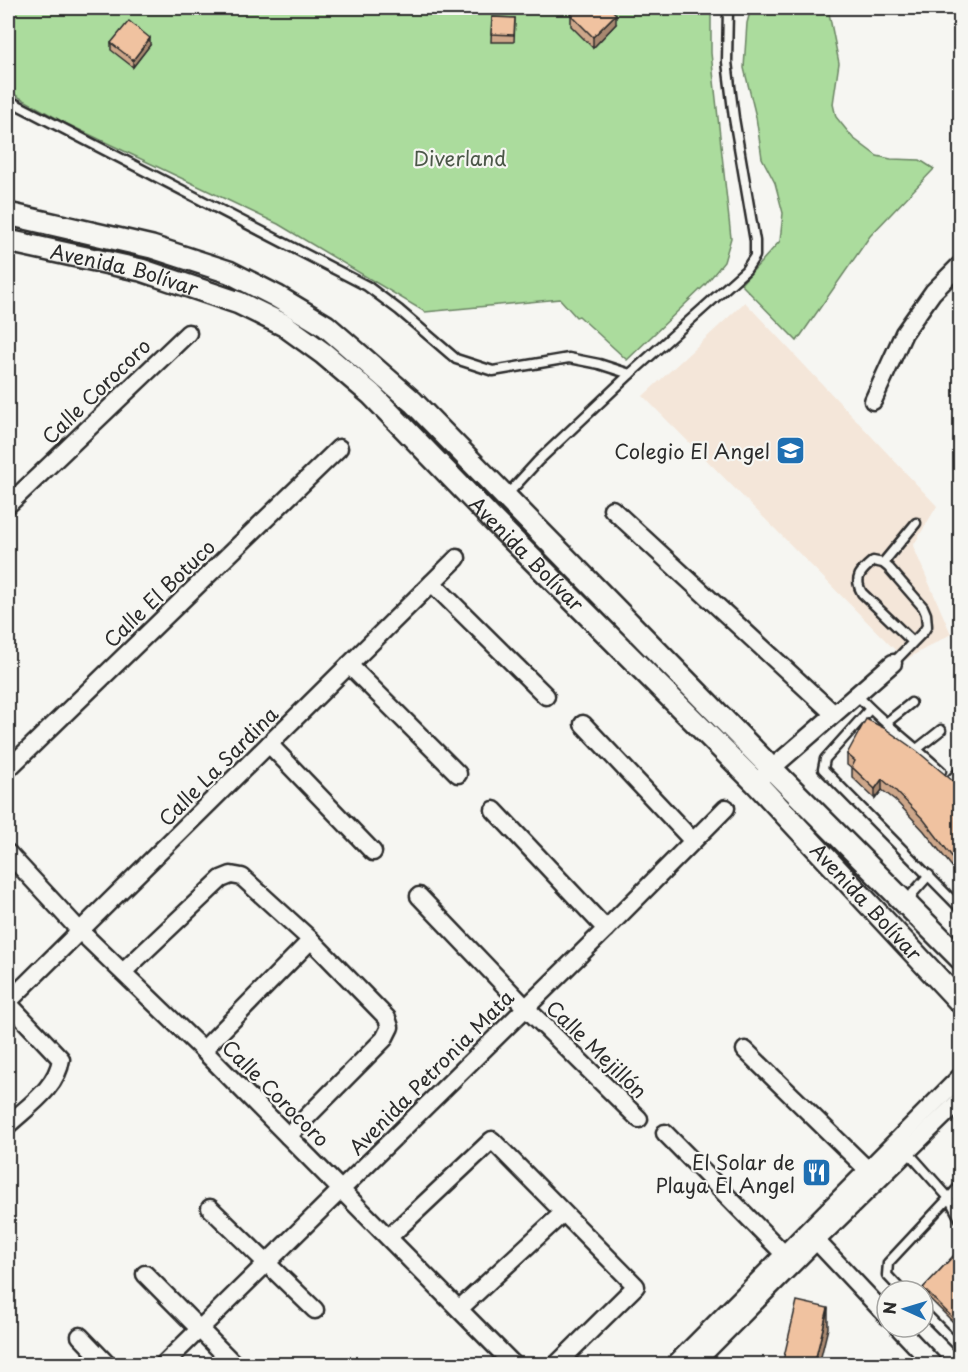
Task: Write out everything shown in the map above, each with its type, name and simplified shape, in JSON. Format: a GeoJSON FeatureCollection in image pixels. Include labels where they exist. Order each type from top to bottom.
{"type":"FeatureCollection","features":[{"type":"Feature","properties":{"kind":"street","name":"Avenida Bolívar"},"geometry":{"type":"LineString","coordinates":[[8,214],[152,247],[229,272],[276,296],[326,326],[412,402],[960,958]]}},
{"type":"Feature","properties":{"kind":"street","name":"Avenida Bolívar"},"geometry":{"type":"LineString","coordinates":[[8,241],[141,270],[239,303],[284,325],[324,354],[371,394],[494,521],[755,782],[960,1002]]}},
{"type":"Feature","properties":{"kind":"street"},"geometry":{"type":"LineString","coordinates":[[873,401],[904,333],[933,292],[960,265]]}},
{"type":"Feature","properties":{"kind":"street","name":"Calle Corocoro"},"geometry":{"type":"LineString","coordinates":[[8,502],[188,333]]}},
{"type":"Feature","properties":{"kind":"street","name":"Calle El Botuco"},"geometry":{"type":"LineString","coordinates":[[8,769],[339,448]]}},
{"type":"Feature","properties":{"kind":"street"},"geometry":{"type":"LineString","coordinates":[[612,509],[834,714]]}},
{"type":"Feature","properties":{"kind":"street","name":"Calle La Sardina"},"geometry":{"type":"LineString","coordinates":[[8,1002],[457,558]]}},
{"type":"Feature","properties":{"kind":"street"},"geometry":{"type":"LineString","coordinates":[[432,583],[546,696]]}},
{"type":"Feature","properties":{"kind":"street"},"geometry":{"type":"LineString","coordinates":[[755,782],[773,770],[893,663]]}},
{"type":"Feature","properties":{"kind":"street"},"geometry":{"type":"LineString","coordinates":[[349,665],[458,774]]}},
{"type":"Feature","properties":{"kind":"street"},"geometry":{"type":"LineString","coordinates":[[583,724],[693,841]]}},
{"type":"Feature","properties":{"kind":"street"},"geometry":{"type":"LineString","coordinates":[[269,744],[374,852]]}},
{"type":"Feature","properties":{"kind":"street","name":"Avenida Petronia Mata"},"geometry":{"type":"LineString","coordinates":[[164,1365],[726,808]]}},
{"type":"Feature","properties":{"kind":"street"},"geometry":{"type":"LineString","coordinates":[[494,810],[606,929]]}},
{"type":"Feature","properties":{"kind":"street","name":"Calle Corocoro"},"geometry":{"type":"LineString","coordinates":[[8,853],[80,931],[342,1189],[513,1365]]}},
{"type":"Feature","properties":{"kind":"street"},"geometry":{"type":"LineString","coordinates":[[123,972],[221,879],[231,875],[242,877],[312,940],[387,1018],[390,1027],[384,1039],[288,1136]]}},
{"type":"Feature","properties":{"kind":"street","name":"Calle Mejillón"},"geometry":{"type":"LineString","coordinates":[[419,896],[526,1008],[639,1119]]}},
{"type":"Feature","properties":{"kind":"street"},"geometry":{"type":"LineString","coordinates":[[203,1050],[312,940]]}},
{"type":"Feature","properties":{"kind":"street"},"geometry":{"type":"LineString","coordinates":[[8,1002],[61,1059],[60,1070],[50,1085],[8,1125]]}},
{"type":"Feature","properties":{"kind":"street"},"geometry":{"type":"LineString","coordinates":[[745,1050],[873,1175]]}},
{"type":"Feature","properties":{"kind":"street"},"geometry":{"type":"LineString","coordinates":[[675,1365],[789,1259],[873,1175],[960,1077]]}},
{"type":"Feature","properties":{"kind":"street"},"geometry":{"type":"LineString","coordinates":[[873,1175],[907,1151],[960,1100]]}},
{"type":"Feature","properties":{"kind":"street"},"geometry":{"type":"LineString","coordinates":[[665,1133],[789,1259]]}},
{"type":"Feature","properties":{"kind":"street"},"geometry":{"type":"LineString","coordinates":[[389,1238],[492,1140],[636,1286],[556,1365]]}},
{"type":"Feature","properties":{"kind":"street"},"geometry":{"type":"LineString","coordinates":[[210,1208],[315,1310]]}},
{"type":"Feature","properties":{"kind":"street"},"geometry":{"type":"LineString","coordinates":[[459,1309],[563,1213]]}},
{"type":"Feature","properties":{"kind":"street"},"geometry":{"type":"LineString","coordinates":[[812,1236],[875,1303]]}},
{"type":"Feature","properties":{"kind":"street"},"geometry":{"type":"LineString","coordinates":[[694,1365],[789,1259]]}},
{"type":"Feature","properties":{"kind":"street"},"geometry":{"type":"LineString","coordinates":[[145,1274],[234,1365]]}},
{"type":"Feature","properties":{"kind":"street"},"geometry":{"type":"LineString","coordinates":[[80,1336],[107,1365]]}},
{"type":"Feature","properties":{"kind":"street"},"geometry":{"type":"LineString","coordinates":[[909,1339],[933,1365]]}},
{"type":"Feature","properties":{"kind":"lane"},"geometry":{"type":"LineString","coordinates":[[505,497],[538,461],[630,374],[746,270],[755,256],[755,241],[731,96],[728,62],[728,8]]}},
{"type":"Feature","properties":{"kind":"lane"},"geometry":{"type":"LineString","coordinates":[[8,100],[367,286],[456,359],[493,371],[569,358],[599,364],[630,374]]}},
{"type":"Feature","properties":{"kind":"lane"},"geometry":{"type":"LineString","coordinates":[[883,563],[916,523]]}},
{"type":"Feature","properties":{"kind":"lane"},"geometry":{"type":"LineString","coordinates":[[893,663],[913,642],[927,626],[926,614],[903,581],[883,563],[873,561],[856,579],[858,586],[913,642]]}},
{"type":"Feature","properties":{"kind":"lane"},"geometry":{"type":"LineString","coordinates":[[857,695],[953,783],[960,771]]}},
{"type":"Feature","properties":{"kind":"lane"},"geometry":{"type":"LineString","coordinates":[[886,723],[911,703]]}},
{"type":"Feature","properties":{"kind":"lane"},"geometry":{"type":"LineString","coordinates":[[870,709],[825,759],[823,769],[960,908]]}},
{"type":"Feature","properties":{"kind":"lane"},"geometry":{"type":"LineString","coordinates":[[918,749],[941,730]]}},
{"type":"Feature","properties":{"kind":"lane"},"geometry":{"type":"LineString","coordinates":[[910,907],[913,892],[929,875]]}},
{"type":"Feature","properties":{"kind":"lane"},"geometry":{"type":"LineString","coordinates":[[907,1151],[949,1198],[960,1219]]}},
{"type":"Feature","properties":{"kind":"lane"},"geometry":{"type":"LineString","coordinates":[[891,1279],[887,1275],[888,1263],[960,1186]]}},
{"type":"Feature","properties":{"kind":"lane"},"geometry":{"type":"LineString","coordinates":[[935,1323],[960,1348]]}},
{"type":"Feature","properties":{"kind":"shaded area","name":"Colegio El Angel"},"geometry":{"type":"Polygon","coordinates":[[[745,302],[937,506],[913,546],[951,634],[905,660],[643,396],[745,302]]]}},
{"type":"Feature","properties":{"kind":"green space","name":"Diverland"},"geometry":{"type":"Polygon","coordinates":[[[8,8],[711,8],[711,53],[731,238],[724,262],[705,285],[627,360],[579,316],[576,317],[560,299],[425,312],[278,224],[65,123],[8,91],[8,8]]]}},
{"type":"Feature","properties":{"kind":"green space"},"geometry":{"type":"Polygon","coordinates":[[[751,8],[828,8],[839,63],[833,104],[836,117],[853,138],[877,156],[920,160],[934,169],[870,236],[797,341],[741,284],[780,241],[783,213],[775,183],[762,158],[756,117],[744,68],[747,23],[751,8]]]}},
{"type":"Feature","properties":{"kind":"building"},"geometry":{"type":"Polygon","coordinates":[[[579,8],[610,8],[616,14],[593,37],[571,15],[579,8]]]}},
{"type":"Feature","properties":{"kind":"building"},"geometry":{"type":"Polygon","coordinates":[[[492,17],[515,18],[514,35],[491,34],[492,17]]]}},
{"type":"Feature","properties":{"kind":"building"},"geometry":{"type":"Polygon","coordinates":[[[129,21],[150,38],[133,60],[111,43],[129,21]]]}},
{"type":"Feature","properties":{"kind":"building"},"geometry":{"type":"Polygon","coordinates":[[[866,719],[884,728],[917,751],[960,787],[960,867],[924,820],[895,790],[882,779],[875,789],[852,767],[855,761],[847,754],[866,719]]]}},
{"type":"Feature","properties":{"kind":"building"},"geometry":{"type":"Polygon","coordinates":[[[960,1249],[960,1325],[935,1300],[935,1279],[932,1279],[960,1249]]]}},
{"type":"Feature","properties":{"kind":"building"},"geometry":{"type":"Polygon","coordinates":[[[797,1301],[828,1308],[814,1365],[782,1365],[797,1301]]]}},
{"type":"Feature","properties":{"kind":"place","name":"Colegio El Angel"},"geometry":{"type":"Point","coordinates":[791,451]}},
{"type":"Feature","properties":{"kind":"place","name":"El Solar de Playa El Angel"},"geometry":{"type":"Point","coordinates":[816,1173]}}]}
